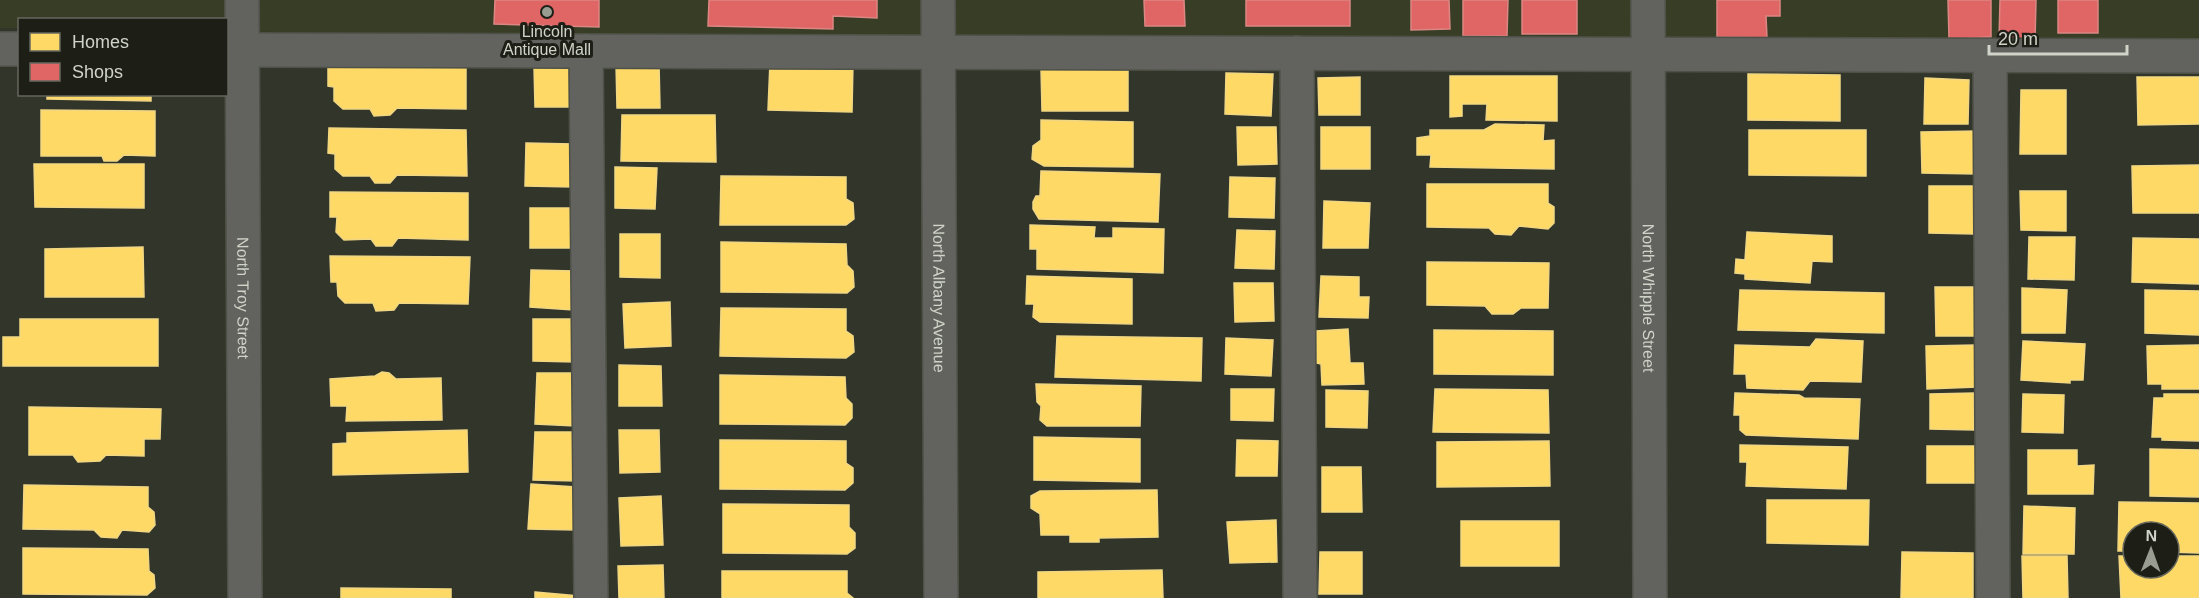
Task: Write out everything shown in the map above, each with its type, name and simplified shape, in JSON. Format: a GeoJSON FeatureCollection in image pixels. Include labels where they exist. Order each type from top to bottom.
{"type":"FeatureCollection","features":[{"type":"Feature","properties":{"kind":"street","name":"North Troy Street"},"geometry":{"type":"LineString","coordinates":[[242,0],[234,50],[245,598]]}},
{"type":"Feature","properties":{"kind":"street","name":"North Albany Avenue"},"geometry":{"type":"LineString","coordinates":[[938,0],[941,598]]}},
{"type":"Feature","properties":{"kind":"street","name":"North Whipple Street"},"geometry":{"type":"LineString","coordinates":[[1648,0],[1650,598]]}},
{"type":"Feature","properties":{"kind":"street"},"geometry":{"type":"LineString","coordinates":[[0,49],[18,49]]}},
{"type":"Feature","properties":{"kind":"street"},"geometry":{"type":"LineString","coordinates":[[234,50],[2199,56]]}},
{"type":"Feature","properties":{"kind":"street"},"geometry":{"type":"LineString","coordinates":[[586,51],[591,598]]}},
{"type":"Feature","properties":{"kind":"street"},"geometry":{"type":"LineString","coordinates":[[1297,53],[1300,598]]}},
{"type":"Feature","properties":{"kind":"street"},"geometry":{"type":"LineString","coordinates":[[1990,56],[1993,598]]}},
{"type":"Feature","properties":{"kind":"shaded area"},"geometry":{"type":"Polygon","coordinates":[[[0,0],[2199,0],[2199,49],[955,42],[228,31],[228,18],[18,18],[18,28],[0,28],[0,0]]]}},
{"type":"Feature","properties":{"kind":"building: Homes"},"geometry":{"type":"Polygon","coordinates":[[[328,61],[466,62],[466,109],[397,108],[390,115],[374,116],[370,109],[343,109],[334,101],[334,87],[328,86],[328,61]]]}},
{"type":"Feature","properties":{"kind":"building: Homes"},"geometry":{"type":"Polygon","coordinates":[[[770,62],[853,63],[852,112],[768,110],[770,62]]]}},
{"type":"Feature","properties":{"kind":"building: Homes"},"geometry":{"type":"Polygon","coordinates":[[[659,63],[660,108],[617,108],[616,64],[659,63]]]}},
{"type":"Feature","properties":{"kind":"building: Homes"},"geometry":{"type":"Polygon","coordinates":[[[577,66],[578,107],[535,107],[534,67],[577,66]]]}},
{"type":"Feature","properties":{"kind":"building: Homes"},"geometry":{"type":"Polygon","coordinates":[[[1041,69],[1128,69],[1128,111],[1042,111],[1041,69]]]}},
{"type":"Feature","properties":{"kind":"building: Homes"},"geometry":{"type":"Polygon","coordinates":[[[1226,73],[1273,74],[1271,116],[1225,114],[1226,73]]]}},
{"type":"Feature","properties":{"kind":"building: Homes"},"geometry":{"type":"Polygon","coordinates":[[[1748,74],[1840,75],[1840,121],[1748,120],[1748,74]]]}},
{"type":"Feature","properties":{"kind":"building: Homes"},"geometry":{"type":"Polygon","coordinates":[[[1450,76],[1557,76],[1557,121],[1486,120],[1487,104],[1462,104],[1462,116],[1450,117],[1450,76]]]}},
{"type":"Feature","properties":{"kind":"building: Homes"},"geometry":{"type":"Polygon","coordinates":[[[1360,77],[1360,115],[1319,115],[1318,78],[1360,77]]]}},
{"type":"Feature","properties":{"kind":"building: Homes"},"geometry":{"type":"Polygon","coordinates":[[[2137,77],[2199,77],[2199,124],[2138,125],[2137,77]]]}},
{"type":"Feature","properties":{"kind":"building: Homes"},"geometry":{"type":"Polygon","coordinates":[[[1925,78],[1969,80],[1968,124],[1924,124],[1925,78]]]}},
{"type":"Feature","properties":{"kind":"building: Homes"},"geometry":{"type":"Polygon","coordinates":[[[2021,90],[2066,90],[2066,154],[2020,154],[2021,90]]]}},
{"type":"Feature","properties":{"kind":"building: Homes"},"geometry":{"type":"Polygon","coordinates":[[[47,96],[151,96],[151,101],[47,99],[47,96]]]}},
{"type":"Feature","properties":{"kind":"building: Homes"},"geometry":{"type":"Polygon","coordinates":[[[41,110],[155,111],[155,156],[124,155],[117,161],[104,161],[102,156],[41,156],[41,110]]]}},
{"type":"Feature","properties":{"kind":"building: Homes"},"geometry":{"type":"Polygon","coordinates":[[[622,115],[715,115],[716,162],[621,161],[622,115]]]}},
{"type":"Feature","properties":{"kind":"building: Homes"},"geometry":{"type":"Polygon","coordinates":[[[1041,120],[1133,122],[1133,167],[1044,166],[1032,159],[1033,146],[1041,140],[1041,120]]]}},
{"type":"Feature","properties":{"kind":"building: Homes"},"geometry":{"type":"Polygon","coordinates":[[[1495,124],[1544,125],[1543,141],[1554,140],[1554,169],[1430,167],[1431,155],[1417,155],[1417,138],[1430,136],[1430,130],[1484,130],[1495,124]]]}},
{"type":"Feature","properties":{"kind":"building: Homes"},"geometry":{"type":"Polygon","coordinates":[[[1237,127],[1276,127],[1277,164],[1238,165],[1237,127]]]}},
{"type":"Feature","properties":{"kind":"building: Homes"},"geometry":{"type":"Polygon","coordinates":[[[1321,127],[1370,127],[1370,169],[1321,169],[1321,127]]]}},
{"type":"Feature","properties":{"kind":"building: Homes"},"geometry":{"type":"Polygon","coordinates":[[[329,128],[466,130],[467,176],[397,175],[390,183],[375,183],[370,176],[343,176],[335,169],[335,154],[328,153],[329,128]]]}},
{"type":"Feature","properties":{"kind":"building: Homes"},"geometry":{"type":"Polygon","coordinates":[[[1749,130],[1866,130],[1866,176],[1749,175],[1749,130]]]}},
{"type":"Feature","properties":{"kind":"building: Homes"},"geometry":{"type":"Polygon","coordinates":[[[1977,131],[1976,174],[1922,173],[1921,132],[1977,131]]]}},
{"type":"Feature","properties":{"kind":"building: Homes"},"geometry":{"type":"Polygon","coordinates":[[[526,143],[573,144],[572,187],[525,186],[526,143]]]}},
{"type":"Feature","properties":{"kind":"building: Homes"},"geometry":{"type":"Polygon","coordinates":[[[34,164],[144,164],[144,208],[35,207],[34,164]]]}},
{"type":"Feature","properties":{"kind":"building: Homes"},"geometry":{"type":"Polygon","coordinates":[[[2199,165],[2199,213],[2133,213],[2132,166],[2199,165]]]}},
{"type":"Feature","properties":{"kind":"building: Homes"},"geometry":{"type":"Polygon","coordinates":[[[615,167],[657,168],[655,209],[615,208],[615,167]]]}},
{"type":"Feature","properties":{"kind":"building: Homes"},"geometry":{"type":"Polygon","coordinates":[[[1041,171],[1160,174],[1158,222],[1039,219],[1033,209],[1033,202],[1036,196],[1040,196],[1041,171]]]}},
{"type":"Feature","properties":{"kind":"building: Homes"},"geometry":{"type":"Polygon","coordinates":[[[721,176],[846,177],[846,199],[853,203],[854,219],[846,225],[720,225],[721,176]]]}},
{"type":"Feature","properties":{"kind":"building: Homes"},"geometry":{"type":"Polygon","coordinates":[[[1230,177],[1275,178],[1274,218],[1229,217],[1230,177]]]}},
{"type":"Feature","properties":{"kind":"building: Homes"},"geometry":{"type":"Polygon","coordinates":[[[1427,184],[1548,184],[1548,203],[1554,207],[1554,223],[1548,229],[1519,226],[1511,235],[1495,234],[1489,228],[1427,227],[1427,184]]]}},
{"type":"Feature","properties":{"kind":"building: Homes"},"geometry":{"type":"Polygon","coordinates":[[[1929,186],[1974,186],[1974,234],[1929,233],[1929,186]]]}},
{"type":"Feature","properties":{"kind":"building: Homes"},"geometry":{"type":"Polygon","coordinates":[[[2020,191],[2066,191],[2066,231],[2021,230],[2020,191]]]}},
{"type":"Feature","properties":{"kind":"building: Homes"},"geometry":{"type":"Polygon","coordinates":[[[330,192],[468,193],[468,240],[398,238],[392,246],[376,246],[371,239],[344,240],[336,232],[337,217],[330,217],[330,192]]]}},
{"type":"Feature","properties":{"kind":"building: Homes"},"geometry":{"type":"Polygon","coordinates":[[[1324,201],[1370,203],[1368,248],[1323,248],[1324,201]]]}},
{"type":"Feature","properties":{"kind":"building: Homes"},"geometry":{"type":"Polygon","coordinates":[[[530,208],[573,208],[573,248],[530,248],[530,208]]]}},
{"type":"Feature","properties":{"kind":"building: Homes"},"geometry":{"type":"Polygon","coordinates":[[[1030,225],[1095,227],[1094,238],[1113,238],[1113,228],[1164,229],[1163,273],[1037,269],[1037,249],[1030,249],[1030,225]]]}},
{"type":"Feature","properties":{"kind":"building: Homes"},"geometry":{"type":"Polygon","coordinates":[[[1237,230],[1275,231],[1274,269],[1235,268],[1237,230]]]}},
{"type":"Feature","properties":{"kind":"building: Homes"},"geometry":{"type":"Polygon","coordinates":[[[1747,232],[1832,236],[1832,262],[1812,261],[1810,283],[1745,279],[1745,274],[1735,273],[1736,259],[1745,260],[1747,232]]]}},
{"type":"Feature","properties":{"kind":"building: Homes"},"geometry":{"type":"Polygon","coordinates":[[[620,234],[660,234],[660,278],[620,277],[620,234]]]}},
{"type":"Feature","properties":{"kind":"building: Homes"},"geometry":{"type":"Polygon","coordinates":[[[2029,237],[2075,237],[2074,280],[2028,279],[2029,237]]]}},
{"type":"Feature","properties":{"kind":"building: Homes"},"geometry":{"type":"Polygon","coordinates":[[[2133,238],[2199,239],[2199,284],[2132,282],[2133,238]]]}},
{"type":"Feature","properties":{"kind":"building: Homes"},"geometry":{"type":"Polygon","coordinates":[[[721,242],[846,244],[847,265],[853,271],[854,287],[847,293],[721,292],[721,242]]]}},
{"type":"Feature","properties":{"kind":"building: Homes"},"geometry":{"type":"Polygon","coordinates":[[[143,247],[144,297],[45,297],[45,249],[143,247]]]}},
{"type":"Feature","properties":{"kind":"building: Homes"},"geometry":{"type":"Polygon","coordinates":[[[330,256],[470,257],[468,304],[399,303],[394,310],[376,311],[373,303],[345,303],[338,296],[337,282],[331,282],[330,256]]]}},
{"type":"Feature","properties":{"kind":"building: Homes"},"geometry":{"type":"Polygon","coordinates":[[[1427,262],[1549,263],[1548,308],[1521,308],[1513,314],[1492,314],[1485,306],[1427,305],[1427,262]]]}},
{"type":"Feature","properties":{"kind":"building: Homes"},"geometry":{"type":"Polygon","coordinates":[[[531,270],[575,271],[573,310],[530,307],[531,270]]]}},
{"type":"Feature","properties":{"kind":"building: Homes"},"geometry":{"type":"Polygon","coordinates":[[[1027,276],[1132,279],[1132,324],[1040,322],[1033,317],[1034,304],[1026,304],[1027,276]]]}},
{"type":"Feature","properties":{"kind":"building: Homes"},"geometry":{"type":"Polygon","coordinates":[[[1321,276],[1359,277],[1359,297],[1369,297],[1368,318],[1319,317],[1321,276]]]}},
{"type":"Feature","properties":{"kind":"building: Homes"},"geometry":{"type":"Polygon","coordinates":[[[1234,283],[1273,283],[1274,321],[1235,322],[1234,283]]]}},
{"type":"Feature","properties":{"kind":"building: Homes"},"geometry":{"type":"Polygon","coordinates":[[[1935,287],[1980,287],[1981,336],[1936,336],[1935,287]]]}},
{"type":"Feature","properties":{"kind":"building: Homes"},"geometry":{"type":"Polygon","coordinates":[[[2022,288],[2067,290],[2065,333],[2022,333],[2022,288]]]}},
{"type":"Feature","properties":{"kind":"building: Homes"},"geometry":{"type":"Polygon","coordinates":[[[1740,290],[1884,293],[1884,333],[1738,330],[1740,290]]]}},
{"type":"Feature","properties":{"kind":"building: Homes"},"geometry":{"type":"Polygon","coordinates":[[[2145,290],[2199,291],[2199,335],[2145,333],[2145,290]]]}},
{"type":"Feature","properties":{"kind":"building: Homes"},"geometry":{"type":"Polygon","coordinates":[[[670,302],[671,346],[625,348],[623,304],[670,302]]]}},
{"type":"Feature","properties":{"kind":"building: Homes"},"geometry":{"type":"Polygon","coordinates":[[[721,308],[846,309],[846,331],[853,336],[854,352],[846,358],[720,356],[721,308]]]}},
{"type":"Feature","properties":{"kind":"building: Homes"},"geometry":{"type":"Polygon","coordinates":[[[20,319],[158,319],[158,366],[3,366],[3,337],[20,337],[20,319]]]}},
{"type":"Feature","properties":{"kind":"building: Homes"},"geometry":{"type":"Polygon","coordinates":[[[533,319],[575,319],[575,362],[533,361],[533,319]]]}},
{"type":"Feature","properties":{"kind":"building: Homes"},"geometry":{"type":"Polygon","coordinates":[[[1348,329],[1350,363],[1363,363],[1364,384],[1322,385],[1321,364],[1316,363],[1316,331],[1348,329]]]}},
{"type":"Feature","properties":{"kind":"building: Homes"},"geometry":{"type":"Polygon","coordinates":[[[1434,330],[1553,331],[1553,375],[1434,374],[1434,330]]]}},
{"type":"Feature","properties":{"kind":"building: Homes"},"geometry":{"type":"Polygon","coordinates":[[[1057,336],[1202,338],[1201,381],[1055,377],[1057,336]]]}},
{"type":"Feature","properties":{"kind":"building: Homes"},"geometry":{"type":"Polygon","coordinates":[[[1226,338],[1273,340],[1271,376],[1225,374],[1226,338]]]}},
{"type":"Feature","properties":{"kind":"building: Homes"},"geometry":{"type":"Polygon","coordinates":[[[1816,339],[1863,341],[1861,382],[1810,381],[1803,390],[1747,388],[1746,374],[1734,374],[1735,345],[1810,347],[1816,339]]]}},
{"type":"Feature","properties":{"kind":"building: Homes"},"geometry":{"type":"Polygon","coordinates":[[[2023,341],[2085,344],[2083,380],[2070,380],[2070,383],[2021,380],[2023,341]]]}},
{"type":"Feature","properties":{"kind":"building: Homes"},"geometry":{"type":"Polygon","coordinates":[[[1975,345],[1977,387],[1927,389],[1926,346],[1975,345]]]}},
{"type":"Feature","properties":{"kind":"building: Homes"},"geometry":{"type":"Polygon","coordinates":[[[2199,345],[2199,389],[2162,389],[2162,384],[2148,384],[2147,346],[2199,345]]]}},
{"type":"Feature","properties":{"kind":"building: Homes"},"geometry":{"type":"Polygon","coordinates":[[[619,365],[661,366],[662,406],[619,406],[619,365]]]}},
{"type":"Feature","properties":{"kind":"building: Homes"},"geometry":{"type":"Polygon","coordinates":[[[382,372],[389,373],[396,379],[441,378],[442,420],[346,421],[347,406],[331,406],[330,379],[375,376],[382,372]]]}},
{"type":"Feature","properties":{"kind":"building: Homes"},"geometry":{"type":"Polygon","coordinates":[[[537,373],[577,373],[575,426],[535,424],[537,373]]]}},
{"type":"Feature","properties":{"kind":"building: Homes"},"geometry":{"type":"Polygon","coordinates":[[[720,375],[845,377],[846,398],[852,404],[852,418],[845,425],[720,424],[720,375]]]}},
{"type":"Feature","properties":{"kind":"building: Homes"},"geometry":{"type":"Polygon","coordinates":[[[1036,384],[1141,386],[1140,426],[1047,426],[1040,420],[1041,406],[1037,402],[1036,384]]]}},
{"type":"Feature","properties":{"kind":"building: Homes"},"geometry":{"type":"Polygon","coordinates":[[[1231,389],[1274,389],[1273,421],[1231,420],[1231,389]]]}},
{"type":"Feature","properties":{"kind":"building: Homes"},"geometry":{"type":"Polygon","coordinates":[[[1435,389],[1548,390],[1549,433],[1433,432],[1435,389]]]}},
{"type":"Feature","properties":{"kind":"building: Homes"},"geometry":{"type":"Polygon","coordinates":[[[1326,390],[1368,391],[1367,428],[1326,427],[1326,390]]]}},
{"type":"Feature","properties":{"kind":"building: Homes"},"geometry":{"type":"Polygon","coordinates":[[[1735,393],[1860,399],[1858,439],[1746,435],[1740,430],[1740,415],[1734,415],[1735,393]]]}},
{"type":"Feature","properties":{"kind":"building: Homes"},"geometry":{"type":"Polygon","coordinates":[[[1974,393],[1974,430],[1930,429],[1930,394],[1974,393]]]}},
{"type":"Feature","properties":{"kind":"building: Homes"},"geometry":{"type":"Polygon","coordinates":[[[2023,394],[2064,395],[2063,433],[2022,432],[2023,394]]]}},
{"type":"Feature","properties":{"kind":"building: Homes"},"geometry":{"type":"Polygon","coordinates":[[[2164,394],[2199,394],[2199,441],[2162,440],[2162,437],[2152,437],[2154,398],[2164,398],[2164,394]]]}},
{"type":"Feature","properties":{"kind":"building: Homes"},"geometry":{"type":"Polygon","coordinates":[[[29,407],[161,409],[160,439],[144,439],[144,456],[106,455],[100,461],[78,462],[73,455],[29,455],[29,407]]]}},
{"type":"Feature","properties":{"kind":"building: Homes"},"geometry":{"type":"Polygon","coordinates":[[[467,430],[468,472],[333,475],[333,444],[347,443],[347,433],[467,430]]]}},
{"type":"Feature","properties":{"kind":"building: Homes"},"geometry":{"type":"Polygon","coordinates":[[[619,430],[659,430],[660,472],[620,473],[619,430]]]}},
{"type":"Feature","properties":{"kind":"building: Homes"},"geometry":{"type":"Polygon","coordinates":[[[535,432],[577,432],[577,481],[533,480],[535,432]]]}},
{"type":"Feature","properties":{"kind":"building: Homes"},"geometry":{"type":"Polygon","coordinates":[[[1034,437],[1140,439],[1140,482],[1034,480],[1034,437]]]}},
{"type":"Feature","properties":{"kind":"building: Homes"},"geometry":{"type":"Polygon","coordinates":[[[720,440],[846,441],[846,463],[853,468],[853,483],[845,490],[720,489],[720,440]]]}},
{"type":"Feature","properties":{"kind":"building: Homes"},"geometry":{"type":"Polygon","coordinates":[[[1237,440],[1278,441],[1277,476],[1236,476],[1237,440]]]}},
{"type":"Feature","properties":{"kind":"building: Homes"},"geometry":{"type":"Polygon","coordinates":[[[1549,441],[1550,486],[1437,487],[1437,442],[1549,441]]]}},
{"type":"Feature","properties":{"kind":"building: Homes"},"geometry":{"type":"Polygon","coordinates":[[[1740,445],[1848,447],[1846,489],[1746,486],[1747,462],[1740,462],[1740,445]]]}},
{"type":"Feature","properties":{"kind":"building: Homes"},"geometry":{"type":"Polygon","coordinates":[[[1927,446],[1977,446],[1977,483],[1927,483],[1927,446]]]}},
{"type":"Feature","properties":{"kind":"building: Homes"},"geometry":{"type":"Polygon","coordinates":[[[2150,449],[2199,450],[2199,497],[2150,496],[2150,449]]]}},
{"type":"Feature","properties":{"kind":"building: Homes"},"geometry":{"type":"Polygon","coordinates":[[[2028,450],[2077,450],[2077,466],[2094,465],[2093,494],[2028,494],[2028,450]]]}},
{"type":"Feature","properties":{"kind":"building: Homes"},"geometry":{"type":"Polygon","coordinates":[[[1322,467],[1361,467],[1362,512],[1322,512],[1322,467]]]}},
{"type":"Feature","properties":{"kind":"building: Homes"},"geometry":{"type":"Polygon","coordinates":[[[531,484],[576,487],[575,530],[528,529],[531,484]]]}},
{"type":"Feature","properties":{"kind":"building: Homes"},"geometry":{"type":"Polygon","coordinates":[[[24,485],[148,487],[148,507],[154,512],[155,525],[149,532],[122,530],[117,538],[101,537],[94,530],[23,529],[24,485]]]}},
{"type":"Feature","properties":{"kind":"building: Homes"},"geometry":{"type":"Polygon","coordinates":[[[1157,490],[1158,537],[1099,538],[1099,542],[1070,542],[1070,535],[1041,535],[1040,514],[1031,508],[1031,496],[1040,491],[1157,490]]]}},
{"type":"Feature","properties":{"kind":"building: Homes"},"geometry":{"type":"Polygon","coordinates":[[[661,496],[663,545],[621,546],[619,498],[661,496]]]}},
{"type":"Feature","properties":{"kind":"building: Homes"},"geometry":{"type":"Polygon","coordinates":[[[1767,500],[1869,500],[1868,545],[1767,543],[1767,500]]]}},
{"type":"Feature","properties":{"kind":"building: Homes"},"geometry":{"type":"Polygon","coordinates":[[[2119,502],[2199,503],[2199,553],[2181,552],[2181,520],[2121,520],[2121,551],[2118,551],[2119,502]]]}},
{"type":"Feature","properties":{"kind":"building: Homes"},"geometry":{"type":"Polygon","coordinates":[[[723,504],[849,505],[849,527],[855,533],[855,548],[847,554],[723,553],[723,504]]]}},
{"type":"Feature","properties":{"kind":"building: Homes"},"geometry":{"type":"Polygon","coordinates":[[[2024,506],[2075,508],[2074,554],[2023,554],[2024,506]]]}},
{"type":"Feature","properties":{"kind":"building: Homes"},"geometry":{"type":"Polygon","coordinates":[[[1276,520],[1277,562],[1230,563],[1227,522],[1276,520]]]}},
{"type":"Feature","properties":{"kind":"building: Homes"},"geometry":{"type":"Polygon","coordinates":[[[1461,521],[1559,521],[1559,566],[1461,566],[1461,521]]]}},
{"type":"Feature","properties":{"kind":"building: Homes"},"geometry":{"type":"Polygon","coordinates":[[[23,548],[148,549],[149,571],[154,575],[155,588],[147,595],[23,594],[23,548]]]}},
{"type":"Feature","properties":{"kind":"building: Homes"},"geometry":{"type":"Polygon","coordinates":[[[1320,552],[1362,552],[1362,594],[1319,594],[1320,552]]]}},
{"type":"Feature","properties":{"kind":"building: Homes"},"geometry":{"type":"Polygon","coordinates":[[[1902,552],[1973,553],[1973,598],[1901,598],[1902,552]]]}},
{"type":"Feature","properties":{"kind":"building: Homes"},"geometry":{"type":"Polygon","coordinates":[[[2022,556],[2067,556],[2068,598],[2023,598],[2022,556]]]}},
{"type":"Feature","properties":{"kind":"building: Homes"},"geometry":{"type":"Polygon","coordinates":[[[2119,556],[2121,556],[2121,580],[2181,580],[2181,556],[2199,556],[2199,598],[2121,598],[2119,556]]]}},
{"type":"Feature","properties":{"kind":"building: Homes"},"geometry":{"type":"Polygon","coordinates":[[[663,565],[664,598],[619,598],[618,566],[663,565]]]}},
{"type":"Feature","properties":{"kind":"building: Homes"},"geometry":{"type":"Polygon","coordinates":[[[1162,570],[1163,598],[1038,598],[1038,572],[1162,570]]]}},
{"type":"Feature","properties":{"kind":"building: Homes"},"geometry":{"type":"Polygon","coordinates":[[[722,571],[847,571],[847,593],[853,598],[722,598],[722,571]]]}},
{"type":"Feature","properties":{"kind":"building: Homes"},"geometry":{"type":"Polygon","coordinates":[[[341,588],[451,589],[451,598],[341,598],[341,588]]]}},
{"type":"Feature","properties":{"kind":"building: Homes"},"geometry":{"type":"Polygon","coordinates":[[[535,592],[579,596],[578,598],[535,598],[535,592]]]}},
{"type":"Feature","properties":{"kind":"building: Shops","name":"Lincoln Antique Mall"},"geometry":{"type":"Polygon","coordinates":[[[495,0],[599,0],[599,27],[494,24],[495,0]]]}},
{"type":"Feature","properties":{"kind":"building: Shops"},"geometry":{"type":"Polygon","coordinates":[[[709,0],[877,0],[877,18],[833,16],[833,29],[708,26],[709,0]]]}},
{"type":"Feature","properties":{"kind":"building: Shops"},"geometry":{"type":"Polygon","coordinates":[[[1144,0],[1184,0],[1185,26],[1145,26],[1144,0]]]}},
{"type":"Feature","properties":{"kind":"building: Shops"},"geometry":{"type":"Polygon","coordinates":[[[1246,0],[1350,0],[1350,26],[1246,26],[1246,0]]]}},
{"type":"Feature","properties":{"kind":"building: Shops"},"geometry":{"type":"Polygon","coordinates":[[[1411,0],[1449,0],[1450,29],[1411,30],[1411,0]]]}},
{"type":"Feature","properties":{"kind":"building: Shops"},"geometry":{"type":"Polygon","coordinates":[[[1463,0],[1508,0],[1507,36],[1463,36],[1463,0]]]}},
{"type":"Feature","properties":{"kind":"building: Shops"},"geometry":{"type":"Polygon","coordinates":[[[1522,0],[1577,0],[1577,34],[1522,34],[1522,0]]]}},
{"type":"Feature","properties":{"kind":"building: Shops"},"geometry":{"type":"Polygon","coordinates":[[[1717,0],[1780,0],[1780,16],[1766,16],[1767,38],[1717,37],[1717,0]]]}},
{"type":"Feature","properties":{"kind":"building: Shops"},"geometry":{"type":"Polygon","coordinates":[[[1948,0],[1991,0],[1991,37],[1949,39],[1948,0]]]}},
{"type":"Feature","properties":{"kind":"building: Shops"},"geometry":{"type":"Polygon","coordinates":[[[2000,0],[2036,0],[2035,41],[1999,40],[2000,0]]]}},
{"type":"Feature","properties":{"kind":"building: Shops"},"geometry":{"type":"Polygon","coordinates":[[[2058,0],[2098,0],[2098,33],[2058,33],[2058,0]]]}},
{"type":"Feature","properties":{"kind":"place","name":"Lincoln Antique Mall"},"geometry":{"type":"Point","coordinates":[547,12]}}]}
